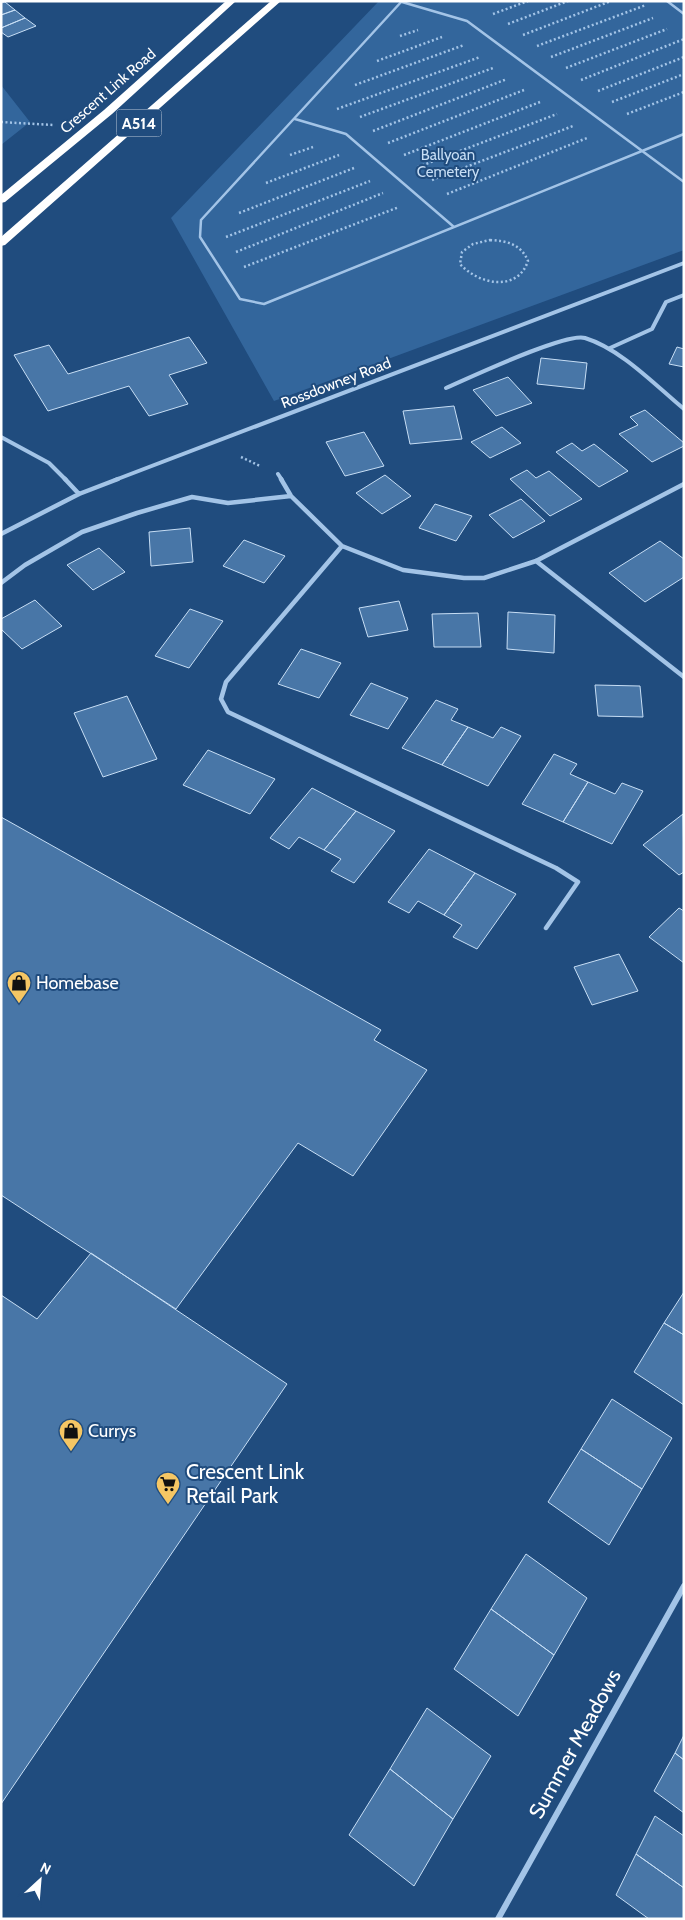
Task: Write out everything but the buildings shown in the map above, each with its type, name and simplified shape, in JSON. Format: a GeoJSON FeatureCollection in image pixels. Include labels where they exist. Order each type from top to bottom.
{"type":"FeatureCollection","features":[{"type":"Feature","properties":{"kind":"highway","name":"Crescent Link Road"},"geometry":{"type":"LineString","coordinates":[[1,200],[108,112],[232,1]]}},
{"type":"Feature","properties":{"kind":"highway","name":"A514"},"geometry":{"type":"LineString","coordinates":[[1,243],[277,1]]}},
{"type":"Feature","properties":{"kind":"street","name":"Rossdowney Road"},"geometry":{"type":"LineString","coordinates":[[1,534],[79,494],[684,263]]}},
{"type":"Feature","properties":{"kind":"street"},"geometry":{"type":"LineString","coordinates":[[610,348],[652,329],[666,302],[684,295]]}},
{"type":"Feature","properties":{"kind":"street"},"geometry":{"type":"LineString","coordinates":[[446,388],[547,345],[583,337],[610,348],[684,410]]}},
{"type":"Feature","properties":{"kind":"street"},"geometry":{"type":"LineString","coordinates":[[1,437],[49,463],[79,494]]}},
{"type":"Feature","properties":{"kind":"street"},"geometry":{"type":"LineString","coordinates":[[278,474],[291,496],[342,546],[403,570],[464,578],[484,578],[536,562],[684,484]]}},
{"type":"Feature","properties":{"kind":"street"},"geometry":{"type":"LineString","coordinates":[[1,583],[25,565],[82,532],[137,513],[192,497],[228,503],[291,496]]}},
{"type":"Feature","properties":{"kind":"street"},"geometry":{"type":"LineString","coordinates":[[342,546],[226,682],[221,699],[228,712],[556,868],[578,882],[546,928]]}},
{"type":"Feature","properties":{"kind":"street"},"geometry":{"type":"LineString","coordinates":[[536,562],[684,677]]}},
{"type":"Feature","properties":{"kind":"street","name":"Summer Meadows"},"geometry":{"type":"LineString","coordinates":[[498,1919],[684,1586]]}},
{"type":"Feature","properties":{"kind":"lane"},"geometry":{"type":"LineString","coordinates":[[684,134],[643,151],[264,304],[240,299],[200,237],[201,220],[402,1],[467,21],[643,151],[684,182]]}},
{"type":"Feature","properties":{"kind":"lane"},"geometry":{"type":"LineString","coordinates":[[667,1],[684,14]]}},
{"type":"Feature","properties":{"kind":"lane"},"geometry":{"type":"LineString","coordinates":[[295,119],[346,134],[454,227]]}},
{"type":"Feature","properties":{"kind":"path"},"geometry":{"type":"LineString","coordinates":[[487,16],[528,1]]}},
{"type":"Feature","properties":{"kind":"path"},"geometry":{"type":"LineString","coordinates":[[501,27],[568,1]]}},
{"type":"Feature","properties":{"kind":"path"},"geometry":{"type":"LineString","coordinates":[[515,38],[611,1]]}},
{"type":"Feature","properties":{"kind":"path"},"geometry":{"type":"LineString","coordinates":[[530,48],[646,5]]}},
{"type":"Feature","properties":{"kind":"path"},"geometry":{"type":"LineString","coordinates":[[545,60],[676,8]]}},
{"type":"Feature","properties":{"kind":"path"},"geometry":{"type":"LineString","coordinates":[[560,70],[675,26]]}},
{"type":"Feature","properties":{"kind":"path"},"geometry":{"type":"LineString","coordinates":[[397,37],[424,28]]}},
{"type":"Feature","properties":{"kind":"path"},"geometry":{"type":"LineString","coordinates":[[376,61],[446,36]]}},
{"type":"Feature","properties":{"kind":"path"},"geometry":{"type":"LineString","coordinates":[[576,82],[684,39]]}},
{"type":"Feature","properties":{"kind":"path"},"geometry":{"type":"LineString","coordinates":[[347,88],[469,43]]}},
{"type":"Feature","properties":{"kind":"path"},"geometry":{"type":"LineString","coordinates":[[335,110],[485,55]]}},
{"type":"Feature","properties":{"kind":"path"},"geometry":{"type":"LineString","coordinates":[[591,93],[684,57]]}},
{"type":"Feature","properties":{"kind":"path"},"geometry":{"type":"LineString","coordinates":[[357,118],[500,66]]}},
{"type":"Feature","properties":{"kind":"path"},"geometry":{"type":"LineString","coordinates":[[607,104],[684,74]]}},
{"type":"Feature","properties":{"kind":"path"},"geometry":{"type":"LineString","coordinates":[[376,138],[369,132],[514,76]]}},
{"type":"Feature","properties":{"kind":"path"},"geometry":{"type":"LineString","coordinates":[[384,145],[529,88]]}},
{"type":"Feature","properties":{"kind":"path"},"geometry":{"type":"LineString","coordinates":[[622,116],[684,92]]}},
{"type":"Feature","properties":{"kind":"path"},"geometry":{"type":"LineString","coordinates":[[399,157],[546,100]]}},
{"type":"Feature","properties":{"kind":"path"},"geometry":{"type":"LineString","coordinates":[[413,169],[562,112]]}},
{"type":"Feature","properties":{"kind":"path"},"geometry":{"type":"LineString","coordinates":[[1,122],[61,125]]}},
{"type":"Feature","properties":{"kind":"path"},"geometry":{"type":"LineString","coordinates":[[434,186],[428,182],[579,124]]}},
{"type":"Feature","properties":{"kind":"path"},"geometry":{"type":"LineString","coordinates":[[291,155],[346,134]]}},
{"type":"Feature","properties":{"kind":"path"},"geometry":{"type":"LineString","coordinates":[[447,197],[444,195],[594,135],[610,148],[628,140]]}},
{"type":"Feature","properties":{"kind":"path"},"geometry":{"type":"LineString","coordinates":[[263,185],[361,147]]}},
{"type":"Feature","properties":{"kind":"path"},"geometry":{"type":"LineString","coordinates":[[201,228],[375,159]]}},
{"type":"Feature","properties":{"kind":"path"},"geometry":{"type":"LineString","coordinates":[[205,245],[391,173]]}},
{"type":"Feature","properties":{"kind":"path"},"geometry":{"type":"LineString","coordinates":[[215,261],[405,184]]}},
{"type":"Feature","properties":{"kind":"path"},"geometry":{"type":"LineString","coordinates":[[225,275],[421,198]]}},
{"type":"Feature","properties":{"kind":"path"},"geometry":{"type":"LineString","coordinates":[[499,240],[516,245],[526,255],[528,266],[524,272],[511,280],[493,282],[476,278],[469,274],[460,264],[462,252],[473,244],[499,240]]}},
{"type":"Feature","properties":{"kind":"path"},"geometry":{"type":"LineString","coordinates":[[235,454],[278,474]]}},
{"type":"Feature","properties":{"kind":"green space","name":"Ballyoan Cemetery"},"geometry":{"type":"Polygon","coordinates":[[[379,1],[684,1],[684,250],[274,401],[171,218],[379,1]]]}},
{"type":"Feature","properties":{"kind":"green space"},"geometry":{"type":"Polygon","coordinates":[[[1,85],[30,122],[1,145],[1,85]]]}},
{"type":"Feature","properties":{"kind":"place","name":"Homebase"},"geometry":{"type":"Point","coordinates":[19,1004]}},
{"type":"Feature","properties":{"kind":"place","name":"Currys"},"geometry":{"type":"Point","coordinates":[71,1452]}},
{"type":"Feature","properties":{"kind":"place","name":"Crescent Link Retail Park"},"geometry":{"type":"Point","coordinates":[168,1505]}}]}
